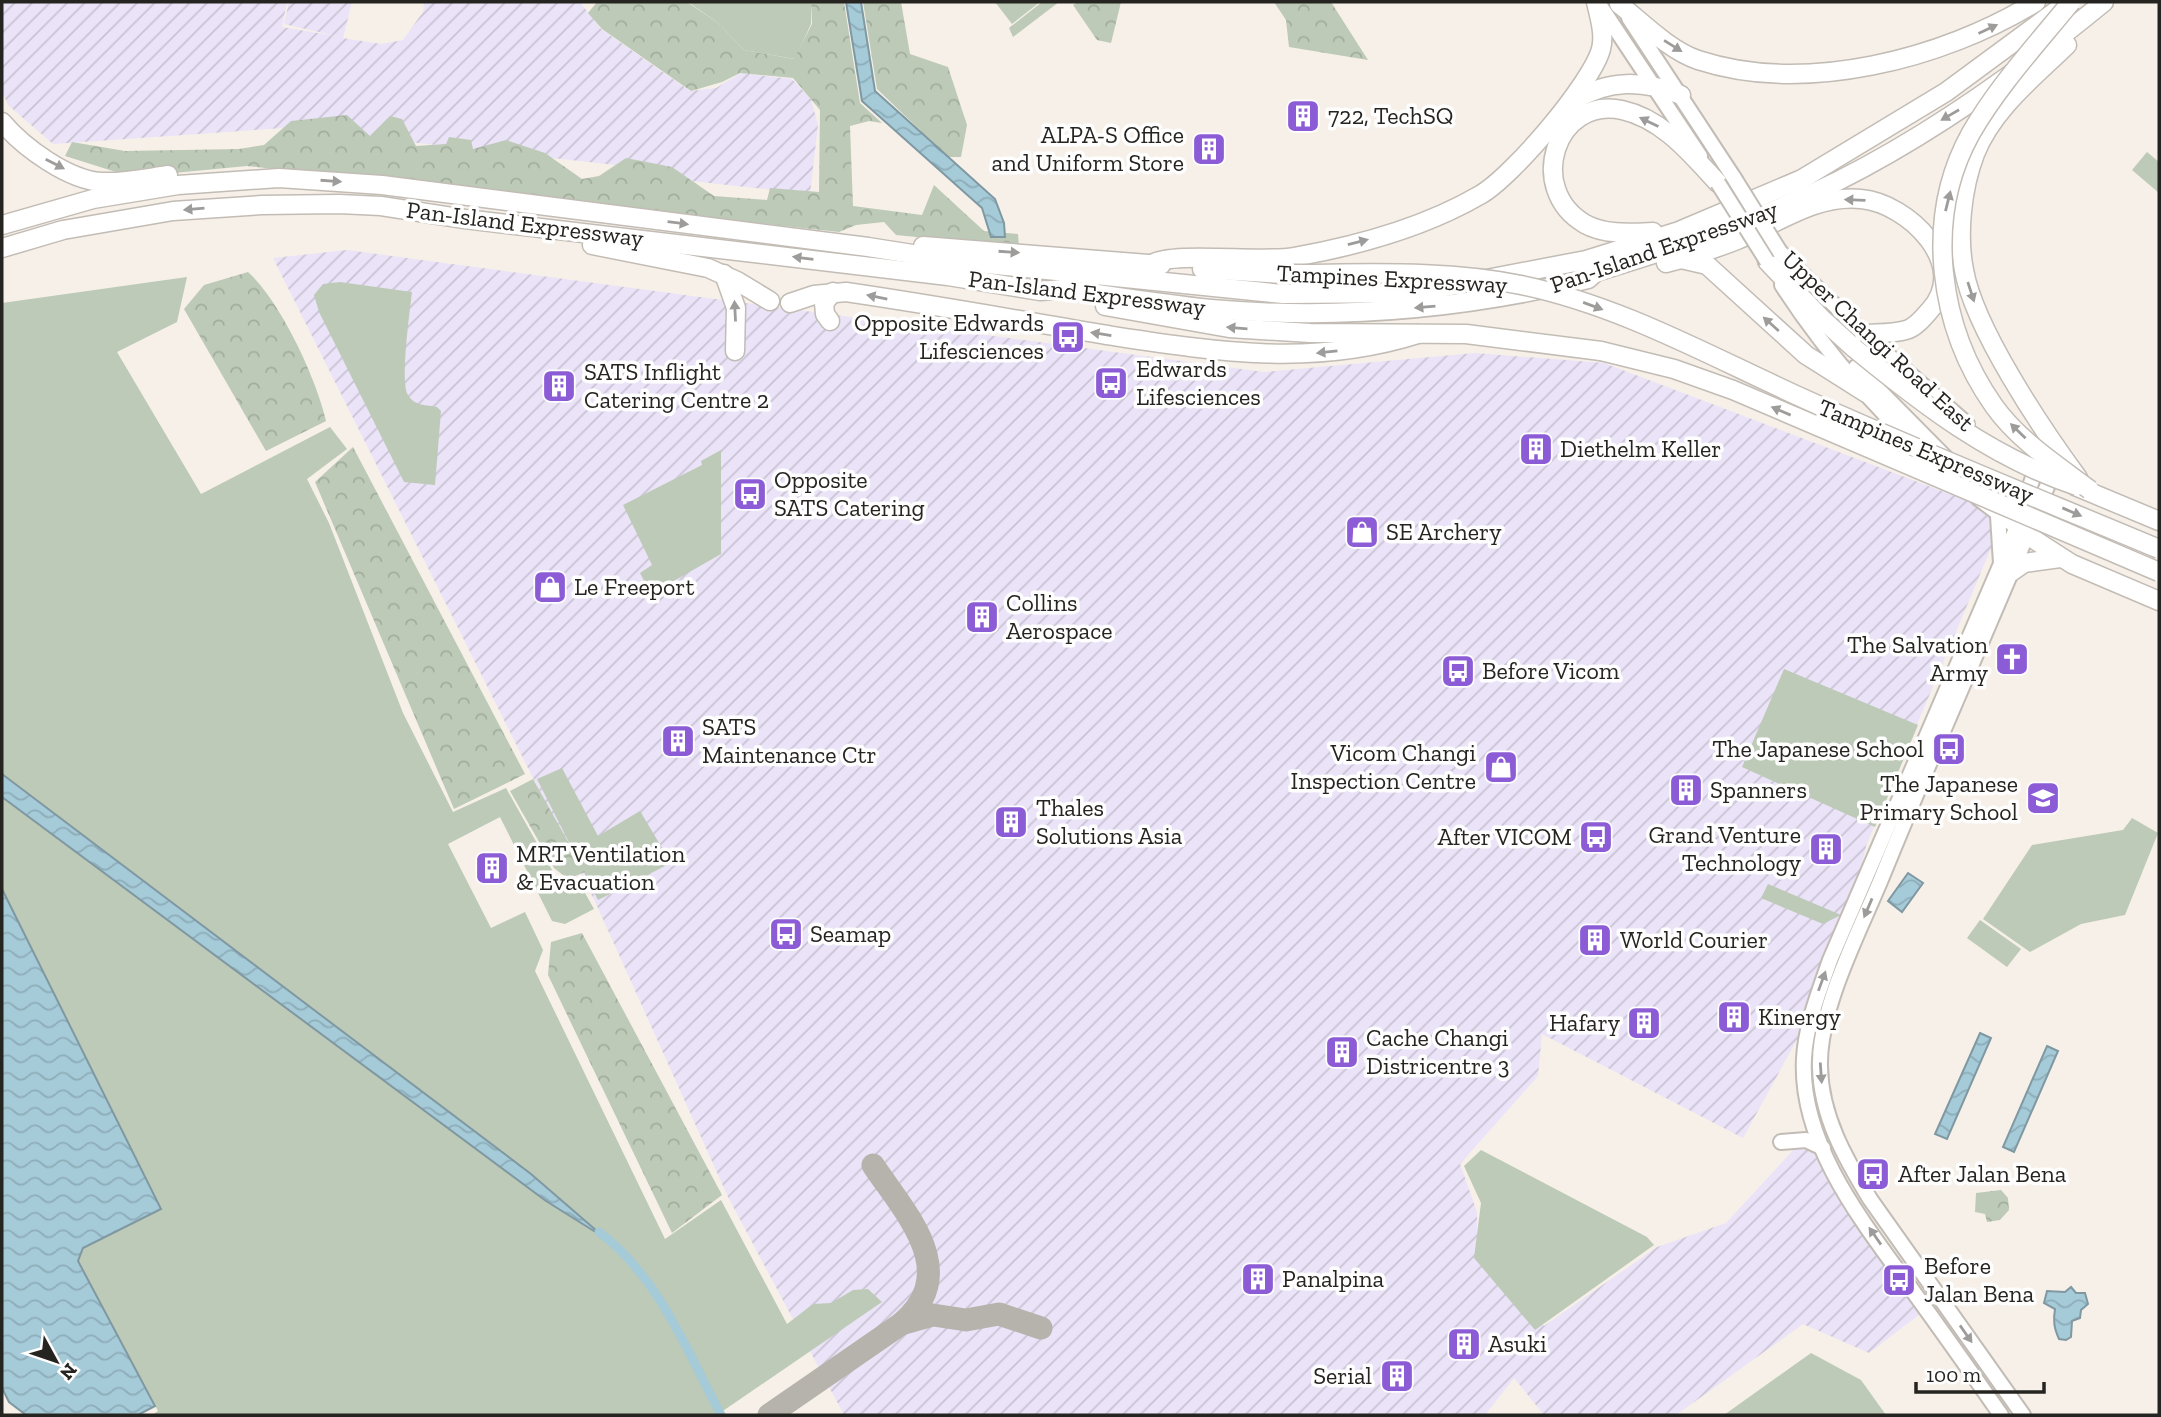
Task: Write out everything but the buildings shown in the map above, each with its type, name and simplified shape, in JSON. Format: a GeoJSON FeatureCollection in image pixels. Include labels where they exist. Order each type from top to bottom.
{"type":"FeatureCollection","features":[{"type":"Feature","properties":{"kind":"highway"},"geometry":{"type":"LineString","coordinates":[[1152,264],[1176,259],[1292,258],[1385,235],[1482,194],[1541,138],[1595,66],[1602,46],[1597,2]]}},
{"type":"Feature","properties":{"kind":"highway"},"geometry":{"type":"LineString","coordinates":[[1618,3],[1659,36],[1696,59],[1777,73],[1839,70],[1919,55],[1965,40],[2038,2]]}},
{"type":"Feature","properties":{"kind":"highway"},"geometry":{"type":"LineString","coordinates":[[1917,108],[2008,34],[2038,2]]}},
{"type":"Feature","properties":{"kind":"highway"},"geometry":{"type":"LineString","coordinates":[[2070,2],[1999,92],[1970,135],[1955,172],[1941,242],[1948,303],[1969,365],[1995,407],[2013,427],[2088,490]]}},
{"type":"Feature","properties":{"kind":"highway","name":"Pan-Island Expressway"},"geometry":{"type":"LineString","coordinates":[[2,225],[93,199],[178,185],[279,178],[382,185],[868,247],[957,261],[1283,294],[1414,293],[1586,260],[1679,231],[1802,179],[1965,79],[2070,2]]}},
{"type":"Feature","properties":{"kind":"highway"},"geometry":{"type":"LineString","coordinates":[[2088,490],[2046,431],[1979,316],[1964,270],[1962,228],[1965,191],[1975,153],[1994,122],[2012,98],[2106,2]]}},
{"type":"Feature","properties":{"kind":"highway","name":"Pan-Island Expressway"},"geometry":{"type":"LineString","coordinates":[[2,248],[63,230],[173,211],[297,204],[381,206],[465,219],[948,276],[1040,291],[1063,289],[1210,309],[1393,310],[1489,300],[1588,279],[1596,272],[1678,247],[1810,195],[1971,103],[2106,2]]}},
{"type":"Feature","properties":{"kind":"highway"},"geometry":{"type":"LineString","coordinates":[[1567,104],[1589,91],[1615,85],[1652,84],[1681,95]]}},
{"type":"Feature","properties":{"kind":"highway"},"geometry":{"type":"LineString","coordinates":[[1679,231],[1617,234],[1584,223],[1561,199],[1551,173],[1555,147],[1569,126],[1594,110],[1621,110],[1672,134],[1726,180]]}},
{"type":"Feature","properties":{"kind":"highway"},"geometry":{"type":"LineString","coordinates":[[2,122],[24,145],[55,165],[99,182],[248,169],[261,170],[279,178]]}},
{"type":"Feature","properties":{"kind":"highway"},"geometry":{"type":"LineString","coordinates":[[1588,279],[1596,281],[1681,259],[1736,240],[1817,203],[1846,199],[1875,202],[1916,226],[1935,246],[1942,267],[1943,285],[1939,301],[1908,330],[1859,341]]}},
{"type":"Feature","properties":{"kind":"highway"},"geometry":{"type":"LineString","coordinates":[[465,219],[680,262],[724,274],[770,301]]}},
{"type":"Feature","properties":{"kind":"highway","name":"Tampines Expressway"},"geometry":{"type":"LineString","coordinates":[[868,247],[897,244],[1283,274],[1459,277],[1520,285],[1579,301],[1632,320],[1809,401],[2159,549]]}},
{"type":"Feature","properties":{"kind":"highway"},"geometry":{"type":"LineString","coordinates":[[1773,257],[1822,319],[1859,341],[1922,404],[1990,447],[2038,473],[2088,490]]}},
{"type":"Feature","properties":{"kind":"highway"},"geometry":{"type":"LineString","coordinates":[[1681,259],[1707,264],[1806,355],[1866,393]]}},
{"type":"Feature","properties":{"kind":"highway"},"geometry":{"type":"LineString","coordinates":[[724,274],[736,308],[735,351]]}},
{"type":"Feature","properties":{"kind":"highway","name":"Tampines Expressway"},"geometry":{"type":"LineString","coordinates":[[1040,291],[1229,328],[1310,333],[1516,338],[1601,351],[1674,369],[1733,390],[2159,572]]}},
{"type":"Feature","properties":{"kind":"highway"},"geometry":{"type":"LineString","coordinates":[[790,303],[833,292],[1252,355],[1386,345],[1418,334]]}},
{"type":"Feature","properties":{"kind":"highway"},"geometry":{"type":"LineString","coordinates":[[830,321],[825,314],[824,303],[833,292]]}},
{"type":"Feature","properties":{"kind":"highway"},"geometry":{"type":"LineString","coordinates":[[2046,431],[2054,463],[2043,472],[2159,521]]}},
{"type":"Feature","properties":{"kind":"highway"},"geometry":{"type":"LineString","coordinates":[[2021,532],[2060,558],[2159,601]]}},
{"type":"Feature","properties":{"kind":"highway"},"geometry":{"type":"LineString","coordinates":[[2006,568],[2060,558]]}},
{"type":"Feature","properties":{"kind":"street","name":"Upper Changi Road East"},"geometry":{"type":"LineString","coordinates":[[1597,2],[1652,84],[1726,180]]}},
{"type":"Feature","properties":{"kind":"street","name":"Upper Changi Road East"},"geometry":{"type":"LineString","coordinates":[[1618,3],[1681,95],[1726,180],[1773,257],[1800,313],[1866,393],[1975,496],[2021,532]]}},
{"type":"Feature","properties":{"kind":"street"},"geometry":{"type":"LineString","coordinates":[[1628,47],[1636,41],[1639,31]]}},
{"type":"Feature","properties":{"kind":"street","name":"Upper Changi Road East"},"geometry":{"type":"LineString","coordinates":[[1859,341],[1978,433],[2043,472]]}},
{"type":"Feature","properties":{"kind":"street","name":"Upper Changi Road East"},"geometry":{"type":"LineString","coordinates":[[1825,342],[1851,361],[1940,452],[1969,482],[1975,496]]}},
{"type":"Feature","properties":{"kind":"street"},"geometry":{"type":"LineString","coordinates":[[2023,1415],[1870,1199],[1849,1164],[1827,1113],[1820,1066],[1823,1032],[1853,945],[2043,472]]}},
{"type":"Feature","properties":{"kind":"street"},"geometry":{"type":"LineString","coordinates":[[1998,516],[2006,568],[1845,922],[1816,999],[1804,1059],[1806,1097],[1823,1148],[1846,1195],[2003,1415],[2012,1400]]}},
{"type":"Feature","properties":{"kind":"street"},"geometry":{"type":"LineString","coordinates":[[1781,1142],[1806,1140],[1823,1148]]}},
{"type":"Feature","properties":{"kind":"shaded area"},"geometry":{"type":"Polygon","coordinates":[[[2,2],[287,2],[282,27],[336,36],[284,24],[289,2],[352,2],[343,38],[381,44],[403,40],[423,12],[424,2],[580,2],[601,29],[690,91],[716,88],[741,73],[792,79],[811,99],[818,125],[810,194],[682,180],[660,170],[284,128],[53,144],[8,105],[2,91],[2,2]]]}},
{"type":"Feature","properties":{"kind":"shaded area"},"geometry":{"type":"Polygon","coordinates":[[[347,250],[1264,372],[1475,353],[1604,363],[2005,515],[1866,846],[1841,959],[1743,1138],[1542,1034],[1538,1076],[1460,1164],[1477,1212],[1477,1249],[1544,1326],[1657,1247],[1726,1223],[1808,1134],[1920,1314],[1869,1353],[1803,1324],[1676,1415],[1544,1415],[1514,1378],[1485,1415],[844,1415],[728,1197],[597,906],[273,258],[347,250]]]}},
{"type":"Feature","properties":{"kind":"green space"},"geometry":{"type":"Polygon","coordinates":[[[597,2],[687,2],[717,22],[744,50],[794,59],[812,24],[811,2],[844,2],[860,103],[882,123],[869,121],[850,126],[853,206],[922,215],[934,185],[984,231],[1018,234],[1019,247],[896,235],[884,222],[856,225],[839,232],[247,166],[132,177],[65,156],[72,142],[125,151],[239,149],[264,145],[291,121],[347,115],[370,136],[390,116],[402,119],[416,146],[446,144],[449,137],[471,140],[473,149],[506,140],[545,153],[582,179],[599,176],[626,158],[672,167],[714,196],[767,200],[770,188],[819,192],[820,110],[793,78],[740,73],[722,82],[691,91],[602,29],[588,13],[597,2]]]}},
{"type":"Feature","properties":{"kind":"green space"},"geometry":{"type":"Polygon","coordinates":[[[688,2],[811,2],[811,24],[795,59],[744,50],[717,22],[688,2]]]}},
{"type":"Feature","properties":{"kind":"green space"},"geometry":{"type":"Polygon","coordinates":[[[863,2],[901,2],[910,54],[948,67],[967,125],[961,157],[948,157],[877,89],[863,2]]]}},
{"type":"Feature","properties":{"kind":"green space"},"geometry":{"type":"Polygon","coordinates":[[[995,2],[1040,2],[1012,24],[995,2]]]}},
{"type":"Feature","properties":{"kind":"green space"},"geometry":{"type":"Polygon","coordinates":[[[1042,2],[1059,2],[1013,37],[1009,28],[1042,2]]]}},
{"type":"Feature","properties":{"kind":"green space"},"geometry":{"type":"Polygon","coordinates":[[[1078,2],[1121,2],[1111,43],[1097,40],[1073,5],[1078,2]]]}},
{"type":"Feature","properties":{"kind":"green space"},"geometry":{"type":"Polygon","coordinates":[[[1274,2],[1331,2],[1368,60],[1289,47],[1286,20],[1274,2]]]}},
{"type":"Feature","properties":{"kind":"green space"},"geometry":{"type":"Polygon","coordinates":[[[2147,152],[2159,162],[2159,193],[2132,170],[2147,152]]]}},
{"type":"Feature","properties":{"kind":"green space"},"geometry":{"type":"Polygon","coordinates":[[[248,272],[273,302],[296,342],[326,421],[266,451],[184,309],[204,285],[248,272]]]}},
{"type":"Feature","properties":{"kind":"green space"},"geometry":{"type":"Polygon","coordinates":[[[187,277],[177,322],[117,352],[201,494],[330,427],[347,449],[307,479],[329,523],[403,713],[453,812],[506,788],[557,879],[576,877],[594,909],[565,924],[552,921],[500,817],[448,844],[491,928],[525,912],[543,950],[535,971],[665,1239],[721,1200],[787,1324],[813,1304],[831,1303],[853,1290],[868,1289],[882,1302],[717,1415],[152,1415],[158,1411],[78,1261],[83,1248],[161,1209],[2,889],[2,303],[187,277]]]}},
{"type":"Feature","properties":{"kind":"green space"},"geometry":{"type":"Polygon","coordinates":[[[340,282],[412,292],[406,345],[406,387],[408,395],[414,401],[437,407],[441,411],[435,485],[404,482],[319,312],[314,295],[323,284],[340,282]]]}},
{"type":"Feature","properties":{"kind":"green space"},"geometry":{"type":"Polygon","coordinates":[[[353,447],[525,774],[454,809],[315,482],[353,447]]]}},
{"type":"Feature","properties":{"kind":"green space"},"geometry":{"type":"Polygon","coordinates":[[[721,450],[721,554],[651,594],[640,573],[652,565],[623,505],[702,465],[701,461],[721,450]]]}},
{"type":"Feature","properties":{"kind":"green space"},"geometry":{"type":"Polygon","coordinates":[[[1784,669],[1918,725],[1875,827],[1742,767],[1784,669]]]}},
{"type":"Feature","properties":{"kind":"green space"},"geometry":{"type":"Polygon","coordinates":[[[562,768],[598,836],[640,811],[671,863],[598,900],[537,779],[562,768]]]}},
{"type":"Feature","properties":{"kind":"green space"},"geometry":{"type":"Polygon","coordinates":[[[533,779],[585,872],[568,879],[554,868],[510,791],[533,779]]]}},
{"type":"Feature","properties":{"kind":"green space"},"geometry":{"type":"Polygon","coordinates":[[[2132,818],[2158,833],[2125,915],[2081,924],[2030,952],[1983,919],[2032,845],[2123,830],[2132,818]]]}},
{"type":"Feature","properties":{"kind":"green space"},"geometry":{"type":"Polygon","coordinates":[[[1768,884],[1841,915],[1823,924],[1761,898],[1768,884]]]}},
{"type":"Feature","properties":{"kind":"green space"},"geometry":{"type":"Polygon","coordinates":[[[1980,920],[2021,949],[2007,967],[1967,938],[1980,920]]]}},
{"type":"Feature","properties":{"kind":"green space"},"geometry":{"type":"Polygon","coordinates":[[[582,933],[722,1195],[672,1233],[548,975],[551,942],[582,933]]]}},
{"type":"Feature","properties":{"kind":"green space"},"geometry":{"type":"Polygon","coordinates":[[[1481,1150],[1647,1237],[1654,1245],[1535,1330],[1474,1258],[1481,1203],[1464,1166],[1481,1150]]]}},
{"type":"Feature","properties":{"kind":"green space"},"geometry":{"type":"Polygon","coordinates":[[[2001,1190],[2008,1198],[2009,1210],[2000,1220],[1987,1222],[1985,1214],[1975,1212],[1976,1193],[2001,1190]]]}},
{"type":"Feature","properties":{"kind":"green space"},"geometry":{"type":"Polygon","coordinates":[[[1811,1353],[1861,1380],[1886,1415],[1724,1415],[1811,1353]]]}},
{"type":"Feature","properties":{"kind":"water"},"geometry":{"type":"Polygon","coordinates":[[[846,2],[861,2],[875,91],[995,199],[1004,223],[1005,237],[991,237],[982,208],[862,101],[846,2]]]}},
{"type":"Feature","properties":{"kind":"water"},"geometry":{"type":"Polygon","coordinates":[[[2,774],[531,1174],[605,1238],[546,1201],[2,797],[2,774]]]}},
{"type":"Feature","properties":{"kind":"water"},"geometry":{"type":"Polygon","coordinates":[[[1908,873],[1923,883],[1902,912],[1888,901],[1908,873]]]}},
{"type":"Feature","properties":{"kind":"water"},"geometry":{"type":"Polygon","coordinates":[[[2,889],[161,1209],[83,1248],[78,1261],[155,1406],[138,1415],[26,1415],[9,1402],[2,1388],[2,889]]]}},
{"type":"Feature","properties":{"kind":"water"},"geometry":{"type":"Polygon","coordinates":[[[1980,1033],[1991,1038],[1947,1139],[1935,1134],[1980,1033]]]}},
{"type":"Feature","properties":{"kind":"water"},"geometry":{"type":"Polygon","coordinates":[[[2047,1046],[2058,1051],[2014,1152],[2003,1147],[2047,1046]]]}},
{"type":"Feature","properties":{"kind":"water"},"geometry":{"type":"Polygon","coordinates":[[[2071,1287],[2076,1293],[2085,1293],[2088,1304],[2081,1310],[2080,1318],[2072,1321],[2071,1337],[2066,1340],[2059,1339],[2054,1324],[2055,1309],[2044,1303],[2047,1291],[2065,1292],[2071,1287]]]}},
{"type":"Feature","properties":{"kind":"waterway"},"geometry":{"type":"LineString","coordinates":[[599,1232],[620,1250],[655,1293],[670,1316],[721,1415]]}},
{"type":"Feature","properties":{"kind":"taxiway"},"geometry":{"type":"LineString","coordinates":[[873,1165],[912,1223],[928,1263],[927,1284],[919,1304],[901,1324]]}},
{"type":"Feature","properties":{"kind":"taxiway"},"geometry":{"type":"LineString","coordinates":[[769,1415],[901,1324],[933,1315],[966,1320],[999,1314],[1041,1328]]}},
{"type":"Feature","properties":{"kind":"place","name":"722, TechSQ"},"geometry":{"type":"Point","coordinates":[1303,116]}},
{"type":"Feature","properties":{"kind":"place","name":"ALPA-S Office and Uniform Store"},"geometry":{"type":"Point","coordinates":[1209,149]}},
{"type":"Feature","properties":{"kind":"place","name":"Opposite Edwards Lifesciences"},"geometry":{"type":"Point","coordinates":[1068,337]}},
{"type":"Feature","properties":{"kind":"place","name":"Edwards Lifesciences"},"geometry":{"type":"Point","coordinates":[1111,383]}},
{"type":"Feature","properties":{"kind":"place","name":"SATS Inflight Catering Centre 2"},"geometry":{"type":"Point","coordinates":[559,386]}},
{"type":"Feature","properties":{"kind":"place","name":"Diethelm Keller"},"geometry":{"type":"Point","coordinates":[1536,449]}},
{"type":"Feature","properties":{"kind":"place","name":"Opposite SATS Catering"},"geometry":{"type":"Point","coordinates":[750,494]}},
{"type":"Feature","properties":{"kind":"place","name":"SE Archery"},"geometry":{"type":"Point","coordinates":[1362,532]}},
{"type":"Feature","properties":{"kind":"place","name":"Le Freeport"},"geometry":{"type":"Point","coordinates":[550,587]}},
{"type":"Feature","properties":{"kind":"place","name":"Collins Aerospace"},"geometry":{"type":"Point","coordinates":[982,617]}},
{"type":"Feature","properties":{"kind":"place","name":"The Salvation Army"},"geometry":{"type":"Point","coordinates":[2012,659]}},
{"type":"Feature","properties":{"kind":"place","name":"Before Vicom"},"geometry":{"type":"Point","coordinates":[1458,671]}},
{"type":"Feature","properties":{"kind":"place","name":"SATS Maintenance Ctr"},"geometry":{"type":"Point","coordinates":[678,741]}},
{"type":"Feature","properties":{"kind":"place","name":"The Japanese School"},"geometry":{"type":"Point","coordinates":[1949,749]}},
{"type":"Feature","properties":{"kind":"place","name":"Vicom Changi Inspection Centre"},"geometry":{"type":"Point","coordinates":[1501,767]}},
{"type":"Feature","properties":{"kind":"place","name":"Spanners"},"geometry":{"type":"Point","coordinates":[1686,790]}},
{"type":"Feature","properties":{"kind":"place","name":"The Japanese Primary School"},"geometry":{"type":"Point","coordinates":[2043,798]}},
{"type":"Feature","properties":{"kind":"place","name":"Thales Solutions Asia"},"geometry":{"type":"Point","coordinates":[1011,822]}},
{"type":"Feature","properties":{"kind":"place","name":"After VICOM"},"geometry":{"type":"Point","coordinates":[1596,837]}},
{"type":"Feature","properties":{"kind":"place","name":"Grand Venture Technology"},"geometry":{"type":"Point","coordinates":[1826,849]}},
{"type":"Feature","properties":{"kind":"place","name":"MRT Ventilation & Evacuation"},"geometry":{"type":"Point","coordinates":[492,868]}},
{"type":"Feature","properties":{"kind":"place","name":"Seamap"},"geometry":{"type":"Point","coordinates":[786,934]}},
{"type":"Feature","properties":{"kind":"place","name":"World Courier"},"geometry":{"type":"Point","coordinates":[1595,940]}},
{"type":"Feature","properties":{"kind":"place","name":"Kinergy"},"geometry":{"type":"Point","coordinates":[1734,1017]}},
{"type":"Feature","properties":{"kind":"place","name":"Hafary"},"geometry":{"type":"Point","coordinates":[1644,1023]}},
{"type":"Feature","properties":{"kind":"place","name":"Cache Changi Districentre 3"},"geometry":{"type":"Point","coordinates":[1342,1052]}},
{"type":"Feature","properties":{"kind":"place","name":"After Jalan Bena"},"geometry":{"type":"Point","coordinates":[1873,1174]}},
{"type":"Feature","properties":{"kind":"place","name":"Panalpina"},"geometry":{"type":"Point","coordinates":[1258,1279]}},
{"type":"Feature","properties":{"kind":"place","name":"Before Jalan Bena"},"geometry":{"type":"Point","coordinates":[1899,1280]}},
{"type":"Feature","properties":{"kind":"place","name":"Asuki"},"geometry":{"type":"Point","coordinates":[1464,1344]}},
{"type":"Feature","properties":{"kind":"place","name":"Serial"},"geometry":{"type":"Point","coordinates":[1397,1376]}}]}
